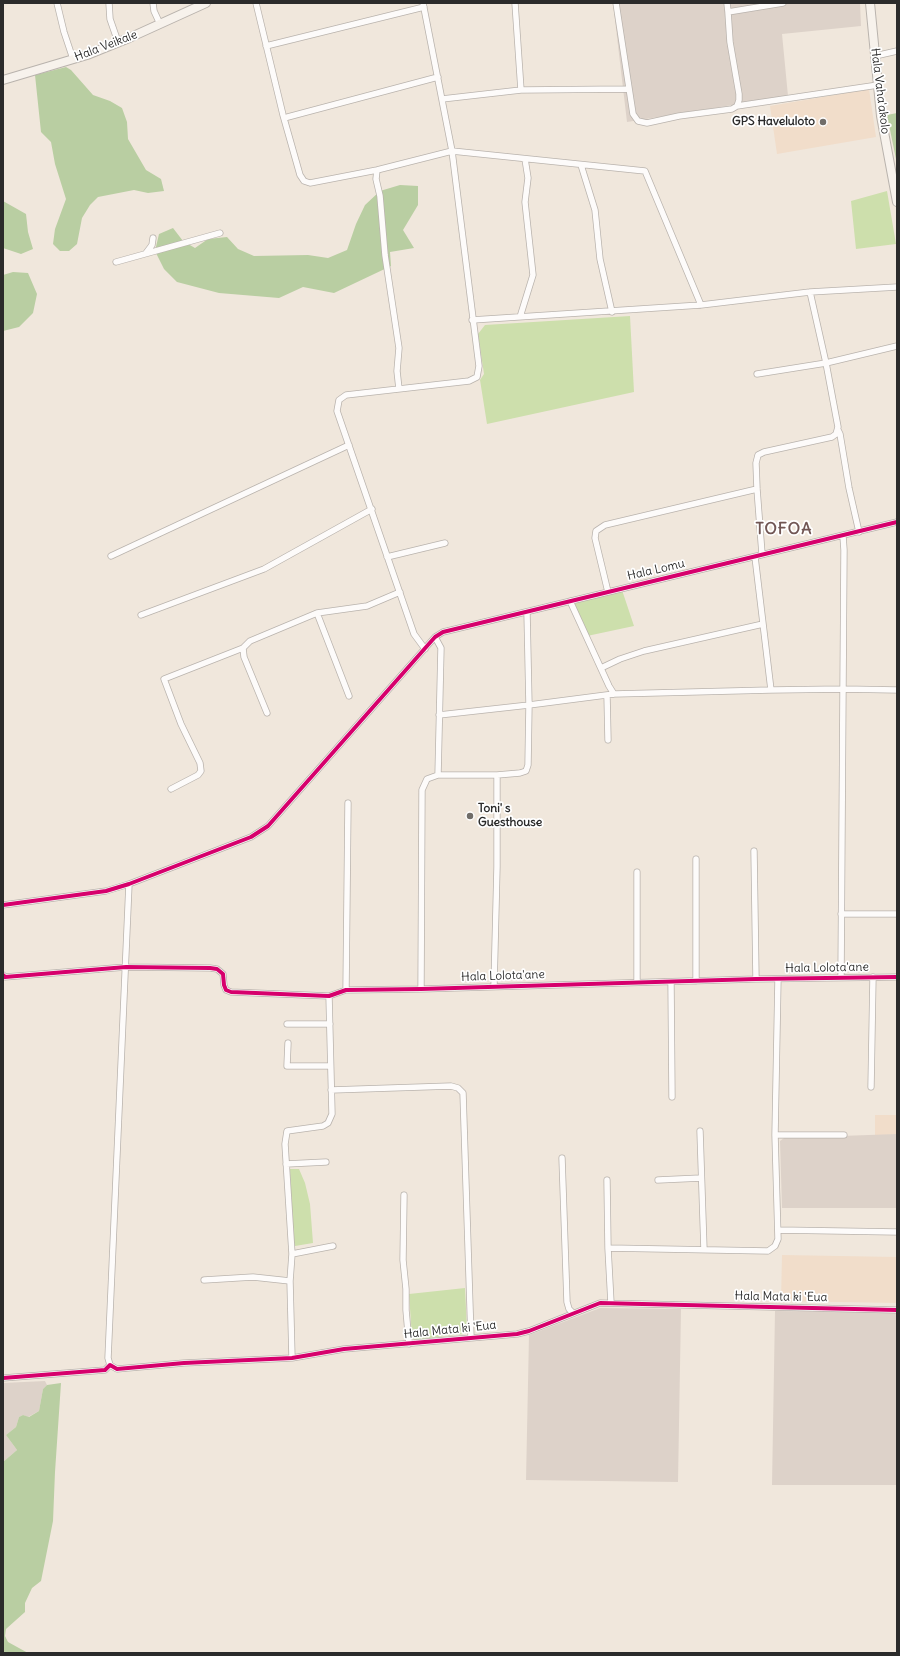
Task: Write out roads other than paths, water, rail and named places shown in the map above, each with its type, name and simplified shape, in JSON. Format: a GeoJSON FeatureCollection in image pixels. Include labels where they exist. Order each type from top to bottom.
{"type":"FeatureCollection","features":[{"type":"Feature","properties":{"kind":"street"},"geometry":{"type":"LineString","coordinates":[[57,3],[64,32],[73,59]]}},
{"type":"Feature","properties":{"kind":"street"},"geometry":{"type":"LineString","coordinates":[[109,3],[110,19],[118,42]]}},
{"type":"Feature","properties":{"kind":"street"},"geometry":{"type":"LineString","coordinates":[[153,3],[154,11],[160,24]]}},
{"type":"Feature","properties":{"kind":"street","name":"Hala Veikale"},"geometry":{"type":"LineString","coordinates":[[3,80],[73,59],[118,42],[206,3]]}},
{"type":"Feature","properties":{"kind":"street"},"geometry":{"type":"LineString","coordinates":[[256,3],[284,118],[300,175],[304,181],[310,183],[377,170],[452,151],[645,171],[701,305]]}},
{"type":"Feature","properties":{"kind":"street"},"geometry":{"type":"LineString","coordinates":[[515,3],[521,90]]}},
{"type":"Feature","properties":{"kind":"street"},"geometry":{"type":"LineString","coordinates":[[616,3],[628,89],[633,114],[638,121],[647,122],[737,106],[878,85]]}},
{"type":"Feature","properties":{"kind":"street"},"geometry":{"type":"LineString","coordinates":[[727,3],[730,42],[739,94],[737,106]]}},
{"type":"Feature","properties":{"kind":"street"},"geometry":{"type":"LineString","coordinates":[[728,12],[783,3]]}},
{"type":"Feature","properties":{"kind":"street","name":"Hala Vaha'akolo"},"geometry":{"type":"LineString","coordinates":[[870,3],[881,116],[897,202]]}},
{"type":"Feature","properties":{"kind":"street"},"geometry":{"type":"LineString","coordinates":[[266,46],[424,5],[452,151],[472,320],[479,366],[478,377],[469,382],[346,395],[338,400],[337,412],[372,509],[414,634],[425,649]]}},
{"type":"Feature","properties":{"kind":"street"},"geometry":{"type":"LineString","coordinates":[[875,56],[897,51]]}},
{"type":"Feature","properties":{"kind":"street"},"geometry":{"type":"LineString","coordinates":[[284,118],[356,100],[438,76]]}},
{"type":"Feature","properties":{"kind":"street"},"geometry":{"type":"LineString","coordinates":[[442,99],[521,90],[628,89]]}},
{"type":"Feature","properties":{"kind":"street"},"geometry":{"type":"LineString","coordinates":[[520,317],[534,275],[525,202],[528,178],[525,159]]}},
{"type":"Feature","properties":{"kind":"street"},"geometry":{"type":"LineString","coordinates":[[581,165],[595,210],[600,259],[612,312]]}},
{"type":"Feature","properties":{"kind":"street"},"geometry":{"type":"LineString","coordinates":[[377,170],[376,179],[380,196],[385,255],[399,348],[397,371],[399,389]]}},
{"type":"Feature","properties":{"kind":"street"},"geometry":{"type":"LineString","coordinates":[[116,262],[220,233]]}},
{"type":"Feature","properties":{"kind":"street"},"geometry":{"type":"LineString","coordinates":[[146,253],[152,245],[153,238]]}},
{"type":"Feature","properties":{"kind":"street"},"geometry":{"type":"LineString","coordinates":[[472,320],[612,312],[701,305],[810,292],[897,287]]}},
{"type":"Feature","properties":{"kind":"street"},"geometry":{"type":"LineString","coordinates":[[810,292],[826,363],[858,532]]}},
{"type":"Feature","properties":{"kind":"street"},"geometry":{"type":"LineString","coordinates":[[757,374],[826,363],[897,346]]}},
{"type":"Feature","properties":{"kind":"street"},"geometry":{"type":"LineString","coordinates":[[762,554],[757,489],[756,463],[758,455],[764,452],[832,437],[838,430]]}},
{"type":"Feature","properties":{"kind":"street"},"geometry":{"type":"LineString","coordinates":[[111,556],[349,445]]}},
{"type":"Feature","properties":{"kind":"street"},"geometry":{"type":"LineString","coordinates":[[608,592],[595,538],[596,530],[605,525],[757,489]]}},
{"type":"Feature","properties":{"kind":"street"},"geometry":{"type":"LineString","coordinates":[[141,615],[264,569],[372,509]]}},
{"type":"Feature","properties":{"kind":"street","name":"Hala Lomu"},"geometry":{"type":"LineString","coordinates":[[3,905],[106,891],[129,884],[251,837],[268,826],[435,637],[443,632],[897,522]]}},
{"type":"Feature","properties":{"kind":"street"},"geometry":{"type":"LineString","coordinates":[[841,978],[843,536]]}},
{"type":"Feature","properties":{"kind":"street"},"geometry":{"type":"LineString","coordinates":[[387,557],[445,542]]}},
{"type":"Feature","properties":{"kind":"street"},"geometry":{"type":"LineString","coordinates":[[755,557],[771,690]]}},
{"type":"Feature","properties":{"kind":"street"},"geometry":{"type":"LineString","coordinates":[[171,789],[198,776],[201,771],[200,763],[164,679],[242,648],[250,641],[317,613],[367,606],[400,592]]}},
{"type":"Feature","properties":{"kind":"street"},"geometry":{"type":"LineString","coordinates":[[570,601],[614,694]]}},
{"type":"Feature","properties":{"kind":"street"},"geometry":{"type":"LineString","coordinates":[[422,989],[422,790],[428,779],[438,775],[497,776],[526,771],[528,765],[529,705],[527,612]]}},
{"type":"Feature","properties":{"kind":"street"},"geometry":{"type":"LineString","coordinates":[[317,613],[349,696]]}},
{"type":"Feature","properties":{"kind":"street"},"geometry":{"type":"LineString","coordinates":[[601,668],[620,659],[644,651],[763,624]]}},
{"type":"Feature","properties":{"kind":"street"},"geometry":{"type":"LineString","coordinates":[[435,637],[441,648],[438,775]]}},
{"type":"Feature","properties":{"kind":"street"},"geometry":{"type":"LineString","coordinates":[[242,648],[244,657],[267,713]]}},
{"type":"Feature","properties":{"kind":"street"},"geometry":{"type":"LineString","coordinates":[[439,714],[529,705],[614,694],[771,690],[897,690]]}},
{"type":"Feature","properties":{"kind":"street"},"geometry":{"type":"LineString","coordinates":[[607,695],[608,740]]}},
{"type":"Feature","properties":{"kind":"street"},"geometry":{"type":"LineString","coordinates":[[494,986],[497,867],[497,776]]}},
{"type":"Feature","properties":{"kind":"street"},"geometry":{"type":"LineString","coordinates":[[346,990],[348,803]]}},
{"type":"Feature","properties":{"kind":"street"},"geometry":{"type":"LineString","coordinates":[[754,851],[756,979]]}},
{"type":"Feature","properties":{"kind":"street"},"geometry":{"type":"LineString","coordinates":[[696,859],[696,981]]}},
{"type":"Feature","properties":{"kind":"street"},"geometry":{"type":"LineString","coordinates":[[636,872],[637,982]]}},
{"type":"Feature","properties":{"kind":"street"},"geometry":{"type":"LineString","coordinates":[[110,1365],[108,1350],[129,884]]}},
{"type":"Feature","properties":{"kind":"street"},"geometry":{"type":"LineString","coordinates":[[841,914],[897,914]]}},
{"type":"Feature","properties":{"kind":"street"},"geometry":{"type":"LineString","coordinates":[[3,975],[5,977],[126,967]]}},
{"type":"Feature","properties":{"kind":"street","name":"Hala Lolota'ane"},"geometry":{"type":"LineString","coordinates":[[126,967],[217,969],[223,974],[226,990],[231,992],[329,996],[346,990],[756,979],[778,980],[897,977]]}},
{"type":"Feature","properties":{"kind":"street"},"geometry":{"type":"LineString","coordinates":[[871,1087],[873,977]]}},
{"type":"Feature","properties":{"kind":"street"},"geometry":{"type":"LineString","coordinates":[[608,1248],[768,1251],[775,1246],[778,1239],[775,1135],[778,980]]}},
{"type":"Feature","properties":{"kind":"street"},"geometry":{"type":"LineString","coordinates":[[671,982],[672,1097]]}},
{"type":"Feature","properties":{"kind":"street"},"geometry":{"type":"LineString","coordinates":[[292,1358],[290,1281],[292,1254],[286,1164],[287,1130],[323,1126],[328,1123],[332,1114],[329,996]]}},
{"type":"Feature","properties":{"kind":"street"},"geometry":{"type":"LineString","coordinates":[[286,1024],[330,1024]]}},
{"type":"Feature","properties":{"kind":"street"},"geometry":{"type":"LineString","coordinates":[[288,1043],[287,1066],[330,1066]]}},
{"type":"Feature","properties":{"kind":"street"},"geometry":{"type":"LineString","coordinates":[[332,1090],[451,1086],[458,1088],[462,1093],[471,1338]]}},
{"type":"Feature","properties":{"kind":"street"},"geometry":{"type":"LineString","coordinates":[[700,1131],[704,1250]]}},
{"type":"Feature","properties":{"kind":"street"},"geometry":{"type":"LineString","coordinates":[[775,1135],[844,1135]]}},
{"type":"Feature","properties":{"kind":"street"},"geometry":{"type":"LineString","coordinates":[[562,1158],[567,1302],[569,1309],[573,1313]]}},
{"type":"Feature","properties":{"kind":"street"},"geometry":{"type":"LineString","coordinates":[[286,1164],[326,1162]]}},
{"type":"Feature","properties":{"kind":"street"},"geometry":{"type":"LineString","coordinates":[[658,1180],[701,1178]]}},
{"type":"Feature","properties":{"kind":"street"},"geometry":{"type":"LineString","coordinates":[[607,1180],[608,1248],[611,1303]]}},
{"type":"Feature","properties":{"kind":"street"},"geometry":{"type":"LineString","coordinates":[[404,1195],[403,1260],[409,1344]]}},
{"type":"Feature","properties":{"kind":"street"},"geometry":{"type":"LineString","coordinates":[[778,1230],[897,1232]]}},
{"type":"Feature","properties":{"kind":"street"},"geometry":{"type":"LineString","coordinates":[[292,1254],[333,1246]]}},
{"type":"Feature","properties":{"kind":"street"},"geometry":{"type":"LineString","coordinates":[[204,1280],[253,1277],[290,1281]]}},
{"type":"Feature","properties":{"kind":"street","name":"Hala Mata ki 'Eua"},"geometry":{"type":"LineString","coordinates":[[3,1378],[105,1370],[110,1365],[116,1369],[184,1363],[292,1358],[344,1349],[471,1338],[529,1331],[600,1303],[897,1310]]}},
{"type":"Feature","properties":{"kind":"place","name":"GPS Haveluloto"},"geometry":{"type":"Point","coordinates":[823,122]}},
{"type":"Feature","properties":{"kind":"place","name":"Toni' s Guesthouse"},"geometry":{"type":"Point","coordinates":[470,816]}},
{"type":"Feature","properties":{"kind":"district","name":"TOFOA"},"geometry":{"type":"Point","coordinates":[784,529]}}]}
